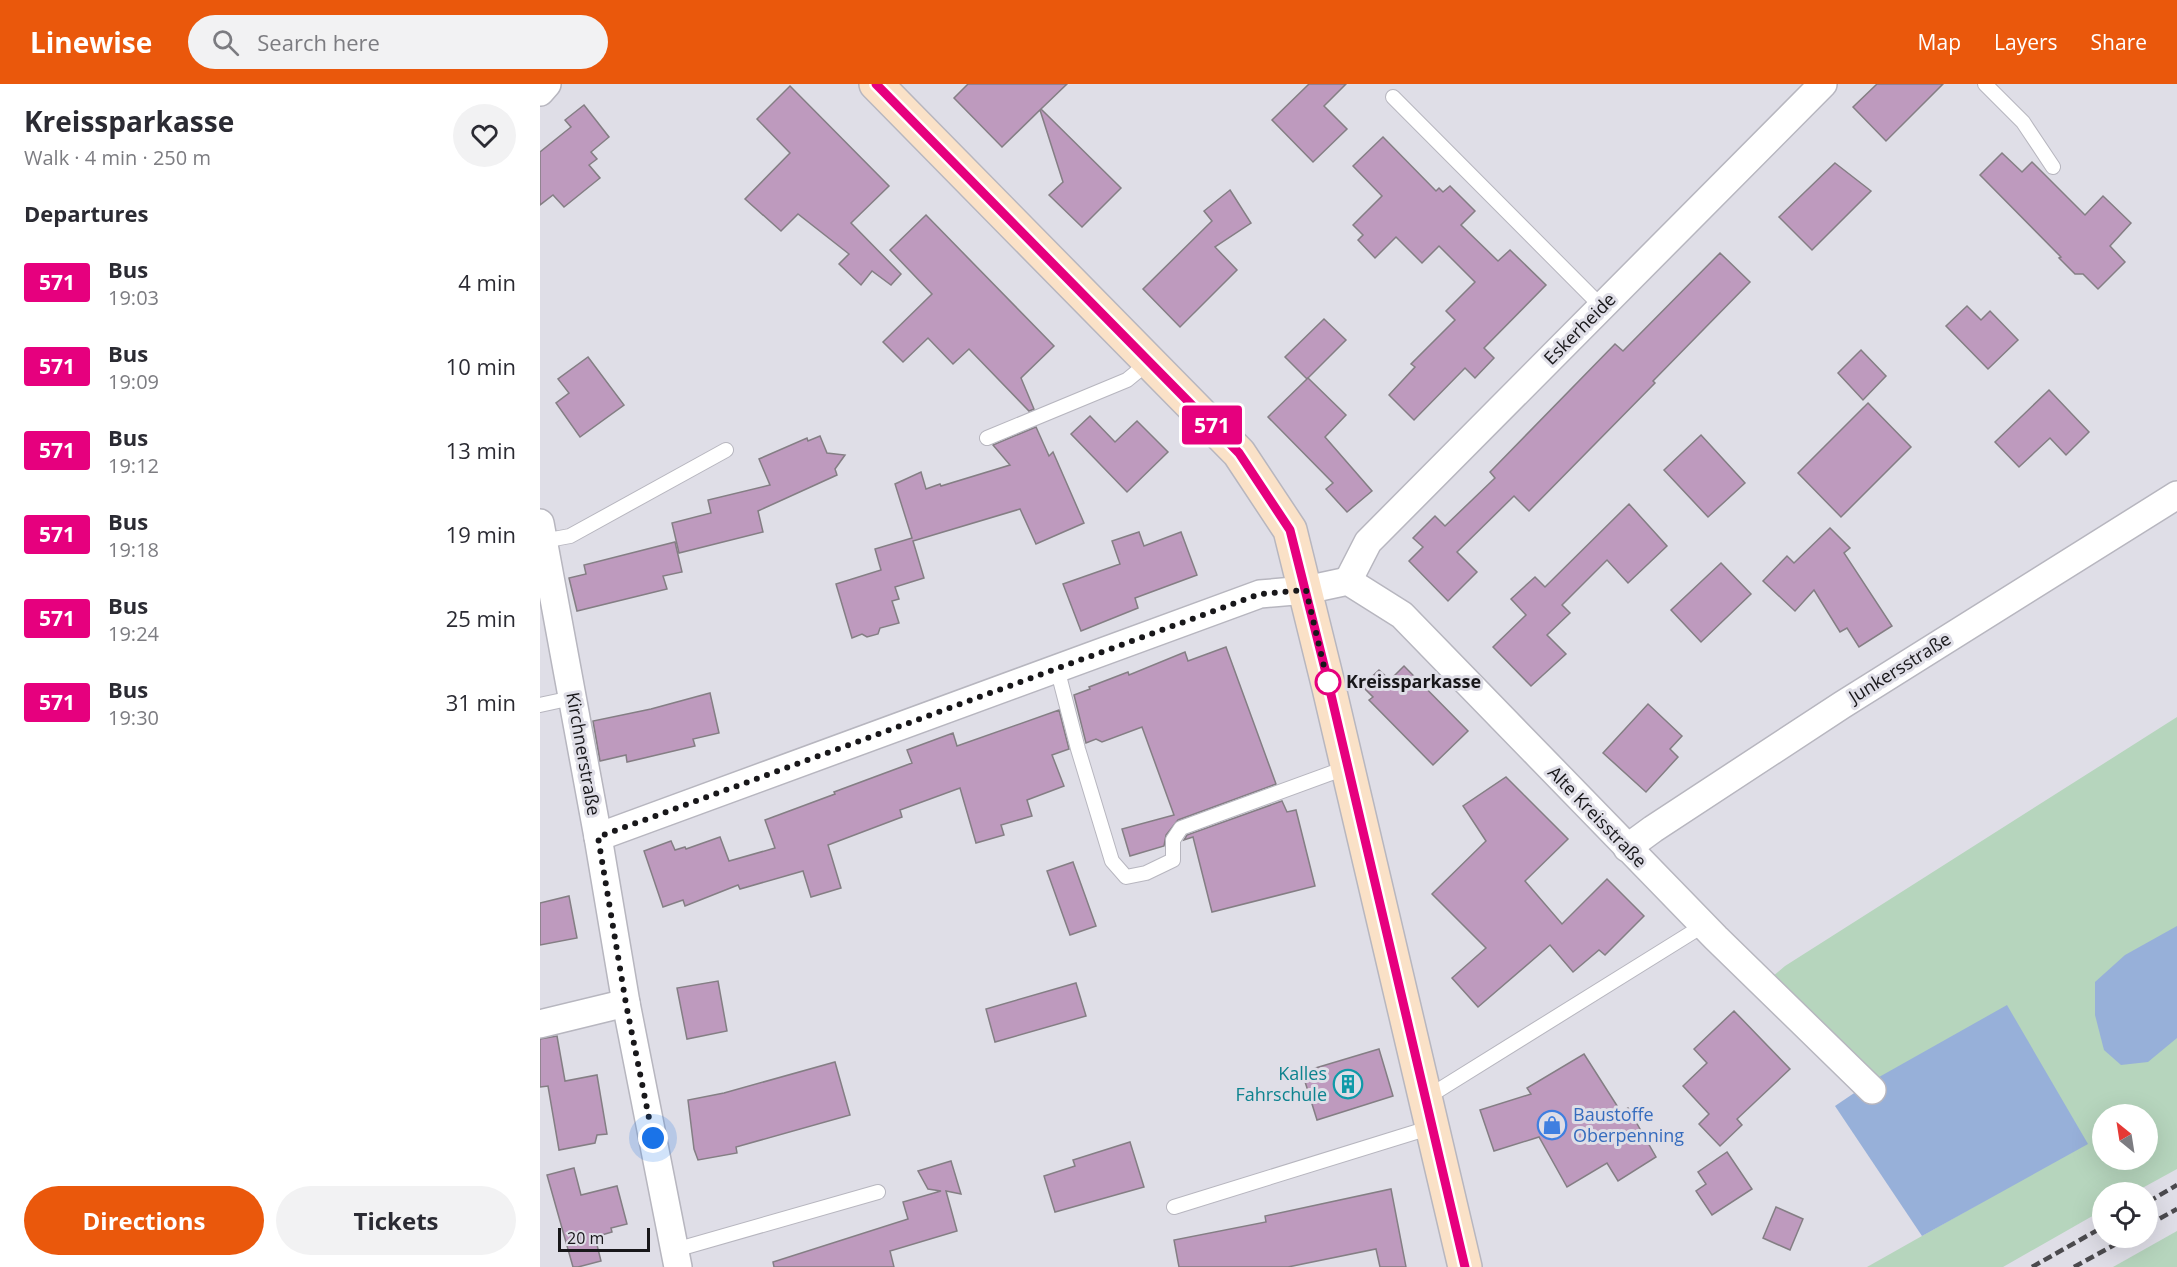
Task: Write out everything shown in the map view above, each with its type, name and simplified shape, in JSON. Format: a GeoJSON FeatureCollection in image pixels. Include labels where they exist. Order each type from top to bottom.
{"type":"FeatureCollection","features":[{"type":"Feature","properties":{"kind":"main road"},"geometry":{"type":"LineString","coordinates":[[876,84],[1239,453],[1290,530],[1465,1267]]}},
{"type":"Feature","properties":{"kind":"street"},"geometry":{"type":"LineString","coordinates":[[540,92],[547,84]]}},
{"type":"Feature","properties":{"kind":"street","name":"Eskerheide"},"geometry":{"type":"LineString","coordinates":[[1348,581],[1368,542],[1823,84]]}},
{"type":"Feature","properties":{"kind":"street","name":"Junkersstraße"},"geometry":{"type":"LineString","coordinates":[[1628,848],[1832,712],[2177,495]]}},
{"type":"Feature","properties":{"kind":"street","name":"Kirchnerstraße"},"geometry":{"type":"LineString","coordinates":[[542,532],[626,1004],[677,1259]]}},
{"type":"Feature","properties":{"kind":"street"},"geometry":{"type":"LineString","coordinates":[[598,837],[1260,594],[1306,590],[1348,581]]}},
{"type":"Feature","properties":{"kind":"street","name":"Alte Kreisstraße"},"geometry":{"type":"LineString","coordinates":[[1348,581],[1402,615],[1704,925],[1872,1090]]}},
{"type":"Feature","properties":{"kind":"street"},"geometry":{"type":"LineString","coordinates":[[540,1024],[626,1004]]}},
{"type":"Feature","properties":{"kind":"lane"},"geometry":{"type":"LineString","coordinates":[[1985,84],[2023,122],[2052,167]]}},
{"type":"Feature","properties":{"kind":"lane"},"geometry":{"type":"LineString","coordinates":[[1393,97],[1602,307]]}},
{"type":"Feature","properties":{"kind":"lane"},"geometry":{"type":"LineString","coordinates":[[987,438],[1127,380],[1149,362]]}},
{"type":"Feature","properties":{"kind":"lane"},"geometry":{"type":"LineString","coordinates":[[542,532],[570,536],[726,450]]}},
{"type":"Feature","properties":{"kind":"lane"},"geometry":{"type":"LineString","coordinates":[[1057,668],[1078,749],[1112,861],[1126,877],[1146,873],[1173,860],[1173,840],[1181,828],[1348,767]]}},
{"type":"Feature","properties":{"kind":"lane"},"geometry":{"type":"LineString","coordinates":[[540,705],[572,698]]}},
{"type":"Feature","properties":{"kind":"lane"},"geometry":{"type":"LineString","coordinates":[[1174,1207],[1429,1113],[1704,925]]}},
{"type":"Feature","properties":{"kind":"lane"},"geometry":{"type":"LineString","coordinates":[[677,1259],[878,1192]]}},
{"type":"Feature","properties":{"kind":"green space"},"geometry":{"type":"Polygon","coordinates":[[[2177,717],[2177,1169],[2153,1182],[2092,1182],[2092,1216],[2003,1267],[1867,1267],[2087,1143],[1872,1081],[1766,982],[1785,966],[2177,717]]]}},
{"type":"Feature","properties":{"kind":"green space"},"geometry":{"type":"Polygon","coordinates":[[[2177,1231],[2177,1267],[2113,1267],[2147,1248],[2158,1248],[2158,1242],[2177,1231]]]}},
{"type":"Feature","properties":{"kind":"water"},"geometry":{"type":"Polygon","coordinates":[[[2177,926],[2177,1038],[2148,1062],[2121,1065],[2104,1050],[2095,1015],[2095,982],[2125,955],[2177,926]]]}},
{"type":"Feature","properties":{"kind":"water"},"geometry":{"type":"Polygon","coordinates":[[[2007,1005],[2088,1144],[1922,1236],[1835,1106],[1872,1081],[2007,1005]]]}},
{"type":"Feature","properties":{"kind":"building"},"geometry":{"type":"Polygon","coordinates":[[[968,84],[1067,84],[1041,109],[1121,188],[1082,227],[1049,195],[1063,182],[1040,110],[1002,147],[954,98],[968,84]]]}},
{"type":"Feature","properties":{"kind":"building"},"geometry":{"type":"Polygon","coordinates":[[[1309,84],[1346,84],[1324,106],[1347,129],[1313,162],[1272,120],[1309,84]]]}},
{"type":"Feature","properties":{"kind":"building"},"geometry":{"type":"Polygon","coordinates":[[[1877,84],[1943,84],[1886,141],[1853,107],[1877,84]]]}},
{"type":"Feature","properties":{"kind":"building"},"geometry":{"type":"Polygon","coordinates":[[[790,86],[889,186],[851,223],[901,274],[891,285],[872,271],[861,285],[839,264],[849,254],[798,214],[781,231],[745,199],[790,153],[757,119],[790,86]]]}},
{"type":"Feature","properties":{"kind":"building"},"geometry":{"type":"Polygon","coordinates":[[[584,105],[609,137],[591,152],[597,159],[589,165],[600,178],[564,207],[553,195],[540,205],[540,152],[571,127],[565,120],[584,105]]]}},
{"type":"Feature","properties":{"kind":"building"},"geometry":{"type":"Polygon","coordinates":[[[1383,137],[1436,191],[1439,188],[1443,192],[1450,186],[1475,211],[1461,225],[1498,261],[1510,250],[1546,285],[1484,348],[1494,358],[1475,378],[1465,368],[1414,420],[1389,395],[1415,367],[1411,364],[1455,320],[1446,311],[1475,282],[1439,246],[1422,263],[1396,237],[1375,258],[1358,240],[1363,235],[1353,225],[1382,196],[1353,166],[1383,137]]]}},
{"type":"Feature","properties":{"kind":"building"},"geometry":{"type":"Polygon","coordinates":[[[2002,153],[2022,172],[2032,162],[2085,215],[2103,196],[2131,223],[2110,246],[2125,262],[2098,289],[2083,274],[2075,274],[1980,175],[2002,153]]]}},
{"type":"Feature","properties":{"kind":"building"},"geometry":{"type":"Polygon","coordinates":[[[1835,163],[1871,191],[1812,250],[1779,217],[1835,163]]]}},
{"type":"Feature","properties":{"kind":"building"},"geometry":{"type":"Polygon","coordinates":[[[1230,190],[1251,223],[1215,247],[1237,270],[1180,327],[1143,289],[1212,221],[1204,211],[1230,190]]]}},
{"type":"Feature","properties":{"kind":"building"},"geometry":{"type":"Polygon","coordinates":[[[926,215],[1054,346],[1021,378],[1034,409],[1029,411],[969,349],[953,364],[928,338],[903,362],[883,342],[932,294],[890,250],[926,215]]]}},
{"type":"Feature","properties":{"kind":"building"},"geometry":{"type":"Polygon","coordinates":[[[1720,253],[1750,282],[1529,511],[1514,496],[1457,552],[1477,572],[1448,601],[1409,561],[1423,547],[1413,538],[1435,516],[1445,526],[1495,478],[1490,472],[1615,344],[1623,351],[1720,253]]]}},
{"type":"Feature","properties":{"kind":"building"},"geometry":{"type":"Polygon","coordinates":[[[1967,306],[1981,320],[1990,311],[2018,340],[1988,369],[1946,326],[1967,306]]]}},
{"type":"Feature","properties":{"kind":"building"},"geometry":{"type":"Polygon","coordinates":[[[1324,319],[1346,340],[1307,379],[1285,357],[1324,319]]]}},
{"type":"Feature","properties":{"kind":"building"},"geometry":{"type":"Polygon","coordinates":[[[1861,350],[1886,376],[1863,400],[1838,373],[1861,350]]]}},
{"type":"Feature","properties":{"kind":"building"},"geometry":{"type":"Polygon","coordinates":[[[588,357],[624,405],[580,437],[556,403],[569,393],[558,379],[588,357]]]}},
{"type":"Feature","properties":{"kind":"building"},"geometry":{"type":"Polygon","coordinates":[[[1308,378],[1346,415],[1325,437],[1372,491],[1347,512],[1326,489],[1333,483],[1268,417],[1308,378]]]}},
{"type":"Feature","properties":{"kind":"building"},"geometry":{"type":"Polygon","coordinates":[[[2049,390],[2089,432],[2066,455],[2050,438],[2019,467],[1995,442],[2049,390]]]}},
{"type":"Feature","properties":{"kind":"building"},"geometry":{"type":"Polygon","coordinates":[[[1868,403],[1911,447],[1841,517],[1798,473],[1868,403]]]}},
{"type":"Feature","properties":{"kind":"building"},"geometry":{"type":"Polygon","coordinates":[[[1090,416],[1115,442],[1137,421],[1168,452],[1127,492],[1071,434],[1090,416]]]}},
{"type":"Feature","properties":{"kind":"building"},"geometry":{"type":"Polygon","coordinates":[[[1036,427],[1049,456],[1053,452],[1084,523],[1036,544],[1020,509],[913,541],[924,578],[895,587],[899,599],[892,601],[899,623],[880,628],[878,634],[867,637],[862,634],[852,638],[836,584],[881,570],[875,549],[912,538],[895,484],[921,472],[926,489],[1010,465],[993,445],[1036,427]]]}},
{"type":"Feature","properties":{"kind":"building"},"geometry":{"type":"Polygon","coordinates":[[[1701,435],[1745,483],[1708,517],[1664,470],[1701,435]]]}},
{"type":"Feature","properties":{"kind":"building"},"geometry":{"type":"Polygon","coordinates":[[[820,436],[827,453],[845,455],[835,469],[837,475],[758,511],[763,532],[679,553],[672,523],[711,513],[708,500],[770,485],[759,459],[807,438],[808,441],[820,436]]]}},
{"type":"Feature","properties":{"kind":"building"},"geometry":{"type":"Polygon","coordinates":[[[1629,504],[1667,546],[1628,583],[1607,560],[1562,605],[1570,613],[1547,635],[1566,654],[1531,686],[1493,647],[1526,615],[1511,599],[1535,577],[1545,587],[1629,504]]]}},
{"type":"Feature","properties":{"kind":"building"},"geometry":{"type":"Polygon","coordinates":[[[1830,528],[1850,548],[1844,553],[1892,626],[1859,647],[1847,628],[1840,632],[1814,590],[1795,611],[1763,581],[1787,556],[1794,563],[1830,528]]]}},
{"type":"Feature","properties":{"kind":"building"},"geometry":{"type":"Polygon","coordinates":[[[1139,532],[1144,546],[1181,532],[1197,575],[1135,598],[1138,608],[1081,631],[1063,584],[1120,564],[1112,541],[1139,532]]]}},
{"type":"Feature","properties":{"kind":"building"},"geometry":{"type":"Polygon","coordinates":[[[675,542],[682,572],[663,576],[667,589],[577,611],[569,578],[586,574],[584,565],[675,542]]]}},
{"type":"Feature","properties":{"kind":"building"},"geometry":{"type":"Polygon","coordinates":[[[1721,563],[1751,594],[1701,642],[1671,610],[1721,563]]]}},
{"type":"Feature","properties":{"kind":"building"},"geometry":{"type":"Polygon","coordinates":[[[1226,647],[1276,784],[1178,820],[1166,835],[1164,846],[1130,856],[1122,829],[1174,815],[1142,727],[1102,742],[1096,739],[1086,743],[1074,695],[1090,689],[1089,687],[1128,672],[1129,675],[1185,652],[1188,661],[1226,647]]]}},
{"type":"Feature","properties":{"kind":"building"},"geometry":{"type":"Polygon","coordinates":[[[1404,666],[1468,731],[1433,765],[1369,700],[1373,697],[1362,686],[1379,670],[1390,680],[1404,666]]]}},
{"type":"Feature","properties":{"kind":"building"},"geometry":{"type":"Polygon","coordinates":[[[710,693],[719,733],[693,739],[695,746],[627,762],[626,755],[600,761],[593,721],[651,709],[710,693]]]}},
{"type":"Feature","properties":{"kind":"building"},"geometry":{"type":"Polygon","coordinates":[[[1648,704],[1682,736],[1670,749],[1678,757],[1646,792],[1603,753],[1648,704]]]}},
{"type":"Feature","properties":{"kind":"building"},"geometry":{"type":"Polygon","coordinates":[[[1059,710],[1069,749],[1052,755],[1064,786],[1027,800],[1032,816],[1001,825],[1004,835],[976,843],[960,788],[900,810],[902,817],[828,845],[841,888],[811,897],[803,871],[740,889],[738,885],[685,906],[683,900],[663,907],[644,851],[671,841],[675,850],[685,847],[686,849],[720,837],[729,861],[775,848],[765,820],[912,763],[907,750],[953,733],[957,746],[1059,710]]]}},
{"type":"Feature","properties":{"kind":"building"},"geometry":{"type":"Polygon","coordinates":[[[1506,777],[1568,839],[1525,881],[1562,924],[1607,879],[1644,916],[1605,955],[1599,950],[1573,972],[1550,945],[1478,1007],[1452,978],[1486,948],[1432,894],[1486,841],[1463,806],[1506,777]]]}},
{"type":"Feature","properties":{"kind":"building"},"geometry":{"type":"Polygon","coordinates":[[[1282,801],[1287,812],[1296,810],[1315,886],[1212,912],[1193,837],[1184,840],[1187,835],[1282,801]]]}},
{"type":"Feature","properties":{"kind":"building"},"geometry":{"type":"Polygon","coordinates":[[[1073,862],[1096,926],[1070,935],[1047,871],[1073,862]]]}},
{"type":"Feature","properties":{"kind":"building"},"geometry":{"type":"Polygon","coordinates":[[[569,896],[577,938],[540,945],[540,903],[569,896]]]}},
{"type":"Feature","properties":{"kind":"building"},"geometry":{"type":"Polygon","coordinates":[[[718,981],[727,1031],[687,1039],[677,988],[718,981]]]}},
{"type":"Feature","properties":{"kind":"building"},"geometry":{"type":"Polygon","coordinates":[[[1076,983],[1086,1016],[995,1042],[986,1009],[1076,983]]]}},
{"type":"Feature","properties":{"kind":"building"},"geometry":{"type":"Polygon","coordinates":[[[1734,1011],[1790,1069],[1737,1119],[1742,1125],[1720,1146],[1699,1124],[1709,1114],[1683,1086],[1707,1063],[1694,1049],[1734,1011]]]}},
{"type":"Feature","properties":{"kind":"building"},"geometry":{"type":"Polygon","coordinates":[[[557,1036],[565,1081],[597,1075],[607,1134],[597,1135],[595,1143],[559,1150],[548,1086],[540,1087],[540,1039],[557,1036]]]}},
{"type":"Feature","properties":{"kind":"building","name":"Kalles Fahrschule"},"geometry":{"type":"Polygon","coordinates":[[[1379,1049],[1393,1096],[1317,1120],[1302,1072],[1379,1049]]]}},
{"type":"Feature","properties":{"kind":"building"},"geometry":{"type":"Polygon","coordinates":[[[1584,1054],[1621,1112],[1628,1108],[1656,1157],[1618,1181],[1607,1163],[1567,1187],[1539,1137],[1494,1151],[1480,1110],[1531,1094],[1527,1088],[1584,1054]]]}},
{"type":"Feature","properties":{"kind":"building"},"geometry":{"type":"Polygon","coordinates":[[[835,1062],[850,1115],[736,1147],[737,1153],[698,1160],[694,1149],[688,1100],[724,1093],[835,1062]]]}},
{"type":"Feature","properties":{"kind":"building"},"geometry":{"type":"Polygon","coordinates":[[[1130,1142],[1144,1187],[1055,1212],[1044,1176],[1075,1166],[1073,1160],[1130,1142]]]}},
{"type":"Feature","properties":{"kind":"building"},"geometry":{"type":"Polygon","coordinates":[[[1727,1152],[1752,1189],[1712,1215],[1696,1191],[1706,1184],[1698,1172],[1727,1152]]]}},
{"type":"Feature","properties":{"kind":"building"},"geometry":{"type":"Polygon","coordinates":[[[951,1161],[961,1194],[946,1191],[957,1231],[890,1251],[894,1267],[774,1267],[773,1262],[908,1219],[903,1202],[941,1191],[928,1189],[918,1171],[951,1161]]]}},
{"type":"Feature","properties":{"kind":"building"},"geometry":{"type":"Polygon","coordinates":[[[574,1168],[581,1195],[617,1186],[627,1224],[611,1228],[612,1232],[595,1237],[601,1261],[578,1267],[573,1267],[547,1175],[574,1168]]]}},
{"type":"Feature","properties":{"kind":"building"},"geometry":{"type":"Polygon","coordinates":[[[1391,1189],[1406,1267],[1380,1267],[1376,1249],[1288,1267],[1179,1267],[1174,1240],[1266,1222],[1265,1216],[1391,1189]]]}},
{"type":"Feature","properties":{"kind":"building"},"geometry":{"type":"Polygon","coordinates":[[[1776,1207],[1803,1219],[1790,1250],[1763,1238],[1776,1207]]]}},
{"type":"Feature","properties":{"kind":"railway"},"geometry":{"type":"LineString","coordinates":[[2158,1196],[2177,1185]]}},
{"type":"Feature","properties":{"kind":"railway"},"geometry":{"type":"LineString","coordinates":[[2158,1219],[2177,1209]]}},
{"type":"Feature","properties":{"kind":"railway"},"geometry":{"type":"LineString","coordinates":[[2032,1267],[2092,1233]]}},
{"type":"Feature","properties":{"kind":"railway"},"geometry":{"type":"LineString","coordinates":[[2074,1267],[2109,1248]]}},
{"type":"Feature","properties":{"kind":"bus line","name":"571"},"geometry":{"type":"LineString","coordinates":[[876,84],[1239,453],[1290,530],[1325,669],[1465,1267]]}},
{"type":"Feature","properties":{"kind":"place","name":"Kreissparkasse"},"geometry":{"type":"Point","coordinates":[1328,682]}},
{"type":"Feature","properties":{"kind":"place","name":"Kalles Fahrschule"},"geometry":{"type":"Point","coordinates":[1348,1084]}},
{"type":"Feature","properties":{"kind":"place","name":"Baustoffe Oberpenning"},"geometry":{"type":"Point","coordinates":[1552,1125]}},
{"type":"Feature","properties":{"kind":"route"},"geometry":{"type":"LineString","coordinates":[[653,1138],[626,1004],[598,837],[1260,594],[1306,590],[1329,688],[1328,682]]}}]}
